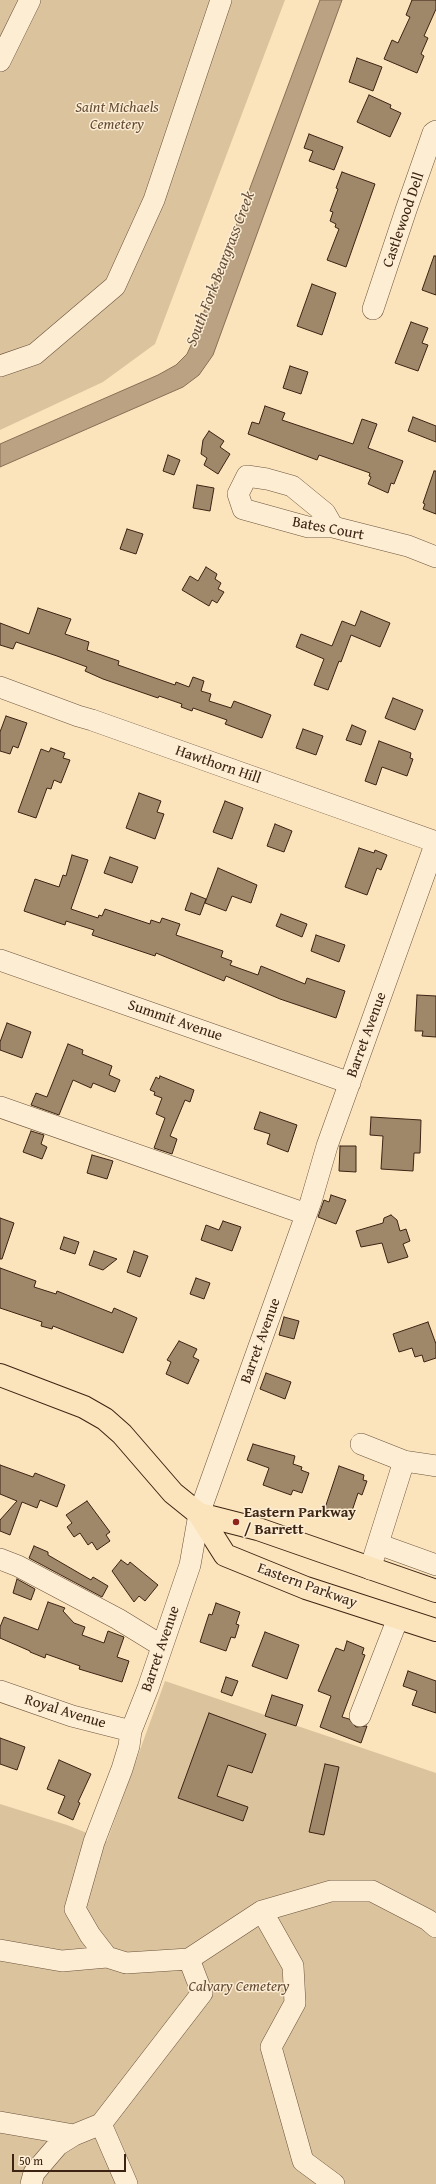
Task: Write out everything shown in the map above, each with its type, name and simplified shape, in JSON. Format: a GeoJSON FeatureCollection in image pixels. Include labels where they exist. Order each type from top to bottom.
{"type":"FeatureCollection","features":[{"type":"Feature","properties":{"kind":"main road","name":"Eastern Parkway"},"geometry":{"type":"LineString","coordinates":[[0,1375],[84,1407],[105,1419],[122,1434],[173,1494],[199,1514],[225,1555],[306,1588],[436,1630]]}},
{"type":"Feature","properties":{"kind":"main road","name":"Eastern Parkway"},"geometry":{"type":"LineString","coordinates":[[199,1514],[258,1529],[436,1591]]}},
{"type":"Feature","properties":{"kind":"street"},"geometry":{"type":"LineString","coordinates":[[0,61],[30,0]]}},
{"type":"Feature","properties":{"kind":"street"},"geometry":{"type":"LineString","coordinates":[[0,366],[35,354],[115,286],[154,200],[221,0]]}},
{"type":"Feature","properties":{"kind":"street","name":"Castlewood Dell"},"geometry":{"type":"LineString","coordinates":[[373,309],[406,210],[436,131]]}},
{"type":"Feature","properties":{"kind":"street","name":"Bates Court"},"geometry":{"type":"LineString","coordinates":[[333,527],[326,513],[315,502],[292,486],[267,479],[247,476],[238,494],[243,509],[308,527],[333,527],[408,546],[436,557]]}},
{"type":"Feature","properties":{"kind":"street","name":"Hawthorn Hill"},"geometry":{"type":"LineString","coordinates":[[0,687],[436,842]]}},
{"type":"Feature","properties":{"kind":"street","name":"Barret Avenue"},"geometry":{"type":"LineString","coordinates":[[107,1957],[90,1935],[75,1909],[94,1842],[130,1746],[131,1732],[190,1565],[199,1514],[436,842]]}},
{"type":"Feature","properties":{"kind":"street","name":"Summit Avenue"},"geometry":{"type":"LineString","coordinates":[[0,960],[350,1083]]}},
{"type":"Feature","properties":{"kind":"street"},"geometry":{"type":"LineString","coordinates":[[0,1107],[306,1214]]}},
{"type":"Feature","properties":{"kind":"street"},"geometry":{"type":"LineString","coordinates":[[360,1444],[404,1461],[436,1466]]}},
{"type":"Feature","properties":{"kind":"street"},"geometry":{"type":"LineString","coordinates":[[370,1569],[404,1461]]}},
{"type":"Feature","properties":{"kind":"street"},"geometry":{"type":"LineString","coordinates":[[378,1544],[436,1565]]}},
{"type":"Feature","properties":{"kind":"street"},"geometry":{"type":"LineString","coordinates":[[0,1559],[18,1566],[111,1615],[162,1646]]}},
{"type":"Feature","properties":{"kind":"street"},"geometry":{"type":"LineString","coordinates":[[360,1716],[398,1618]]}},
{"type":"Feature","properties":{"kind":"street","name":"Royal Avenue"},"geometry":{"type":"LineString","coordinates":[[0,1691],[72,1716],[131,1732]]}},
{"type":"Feature","properties":{"kind":"street"},"geometry":{"type":"LineString","coordinates":[[0,1950],[62,1961],[107,1957],[126,1963],[189,1960],[262,1911],[331,1891],[372,1891],[428,1920],[436,1927]]}},
{"type":"Feature","properties":{"kind":"street"},"geometry":{"type":"LineString","coordinates":[[262,1911],[293,1966],[295,2003],[271,2047],[303,2161],[334,2184]]}},
{"type":"Feature","properties":{"kind":"street"},"geometry":{"type":"LineString","coordinates":[[31,2184],[34,2173],[58,2145],[74,2135],[101,2124],[202,1993],[189,1960]]}},
{"type":"Feature","properties":{"kind":"street"},"geometry":{"type":"LineString","coordinates":[[0,2122],[74,2135]]}},
{"type":"Feature","properties":{"kind":"street"},"geometry":{"type":"LineString","coordinates":[[101,2124],[127,2184]]}},
{"type":"Feature","properties":{"kind":"green space","name":"Saint Michaels Cemetery"},"geometry":{"type":"Polygon","coordinates":[[[0,0],[285,0],[155,344],[103,382],[0,430],[0,0]]]}},
{"type":"Feature","properties":{"kind":"green space","name":"Calvary Cemetery"},"geometry":{"type":"Polygon","coordinates":[[[165,1681],[436,1773],[436,2184],[0,2184],[0,1804],[67,1825],[107,1841],[165,1681]]]}},
{"type":"Feature","properties":{"kind":"water","name":"South Fork Beargrass Creek"},"geometry":{"type":"Polygon","coordinates":[[[320,0],[342,0],[213,355],[199,375],[183,387],[0,467],[0,444],[158,375],[176,365],[187,354],[320,0]]]}},
{"type":"Feature","properties":{"kind":"building"},"geometry":{"type":"Polygon","coordinates":[[[412,0],[436,0],[436,9],[424,36],[428,38],[421,54],[424,56],[417,73],[384,59],[392,40],[398,43],[410,17],[406,15],[412,0]]]}},
{"type":"Feature","properties":{"kind":"building"},"geometry":{"type":"Polygon","coordinates":[[[357,58],[382,67],[373,91],[349,82],[357,58]]]}},
{"type":"Feature","properties":{"kind":"building"},"geometry":{"type":"Polygon","coordinates":[[[369,95],[391,105],[390,108],[401,113],[390,137],[357,122],[369,95]]]}},
{"type":"Feature","properties":{"kind":"building"},"geometry":{"type":"Polygon","coordinates":[[[309,134],[343,147],[334,170],[309,161],[313,151],[304,148],[309,134]]]}},
{"type":"Feature","properties":{"kind":"building"},"geometry":{"type":"Polygon","coordinates":[[[342,172],[375,184],[346,267],[327,260],[339,229],[335,227],[336,224],[330,221],[333,212],[330,211],[342,172]]]}},
{"type":"Feature","properties":{"kind":"building"},"geometry":{"type":"Polygon","coordinates":[[[434,256],[436,256],[436,295],[422,290],[434,256]]]}},
{"type":"Feature","properties":{"kind":"building"},"geometry":{"type":"Polygon","coordinates":[[[312,284],[336,293],[322,335],[297,326],[312,284]]]}},
{"type":"Feature","properties":{"kind":"building"},"geometry":{"type":"Polygon","coordinates":[[[411,322],[428,328],[422,343],[428,345],[418,371],[395,363],[411,322]]]}},
{"type":"Feature","properties":{"kind":"building"},"geometry":{"type":"Polygon","coordinates":[[[290,366],[308,372],[301,394],[283,388],[290,366]]]}},
{"type":"Feature","properties":{"kind":"building"},"geometry":{"type":"Polygon","coordinates":[[[265,406],[285,413],[282,420],[353,444],[362,419],[377,424],[368,448],[403,461],[394,484],[391,483],[388,493],[368,484],[371,477],[369,476],[370,473],[319,455],[317,460],[248,434],[252,422],[259,424],[265,406]]]}},
{"type":"Feature","properties":{"kind":"building"},"geometry":{"type":"Polygon","coordinates":[[[413,417],[436,426],[436,442],[408,431],[413,417]]]}},
{"type":"Feature","properties":{"kind":"building"},"geometry":{"type":"Polygon","coordinates":[[[209,431],[224,441],[220,447],[230,454],[218,474],[204,465],[207,458],[201,454],[203,440],[209,431]]]}},
{"type":"Feature","properties":{"kind":"building"},"geometry":{"type":"Polygon","coordinates":[[[168,455],[180,460],[174,475],[163,471],[168,455]]]}},
{"type":"Feature","properties":{"kind":"building"},"geometry":{"type":"Polygon","coordinates":[[[434,471],[436,471],[436,514],[423,509],[425,504],[423,503],[434,471]]]}},
{"type":"Feature","properties":{"kind":"building"},"geometry":{"type":"Polygon","coordinates":[[[197,485],[214,488],[210,511],[193,508],[197,485]]]}},
{"type":"Feature","properties":{"kind":"building"},"geometry":{"type":"Polygon","coordinates":[[[127,529],[143,534],[136,554],[120,549],[127,529]]]}},
{"type":"Feature","properties":{"kind":"building"},"geometry":{"type":"Polygon","coordinates":[[[206,567],[217,574],[215,579],[221,583],[218,589],[224,592],[217,603],[212,600],[209,606],[182,590],[190,576],[198,581],[206,567]]]}},
{"type":"Feature","properties":{"kind":"building"},"geometry":{"type":"Polygon","coordinates":[[[38,608],[71,619],[65,634],[89,642],[87,650],[119,661],[118,665],[175,685],[176,682],[189,687],[193,677],[204,681],[201,691],[211,694],[209,701],[231,708],[234,701],[271,715],[262,738],[225,724],[227,720],[193,708],[192,711],[181,707],[182,704],[159,696],[158,698],[103,679],[85,671],[87,667],[57,656],[16,642],[13,649],[0,645],[0,623],[29,634],[38,608]]]}},
{"type":"Feature","properties":{"kind":"building"},"geometry":{"type":"Polygon","coordinates":[[[361,611],[390,623],[380,647],[351,635],[328,690],[314,685],[324,659],[296,647],[301,634],[332,646],[342,621],[355,626],[361,611]]]}},
{"type":"Feature","properties":{"kind":"building"},"geometry":{"type":"Polygon","coordinates":[[[393,698],[423,710],[415,730],[385,718],[393,698]]]}},
{"type":"Feature","properties":{"kind":"building"},"geometry":{"type":"Polygon","coordinates":[[[6,716],[27,723],[18,748],[13,746],[10,754],[0,751],[0,732],[6,716]]]}},
{"type":"Feature","properties":{"kind":"building"},"geometry":{"type":"Polygon","coordinates":[[[352,725],[366,731],[361,745],[346,740],[352,725]]]}},
{"type":"Feature","properties":{"kind":"building"},"geometry":{"type":"Polygon","coordinates":[[[303,729],[323,736],[316,755],[296,748],[303,729]]]}},
{"type":"Feature","properties":{"kind":"building"},"geometry":{"type":"Polygon","coordinates":[[[379,741],[411,753],[410,758],[413,759],[407,776],[382,767],[376,785],[365,781],[379,741]]]}},
{"type":"Feature","properties":{"kind":"building"},"geometry":{"type":"Polygon","coordinates":[[[51,748],[65,753],[63,758],[70,760],[61,783],[54,780],[51,789],[47,788],[36,818],[18,812],[41,749],[49,752],[51,748]]]}},
{"type":"Feature","properties":{"kind":"building"},"geometry":{"type":"Polygon","coordinates":[[[139,793],[161,801],[157,812],[164,814],[155,839],[126,828],[139,793]]]}},
{"type":"Feature","properties":{"kind":"building"},"geometry":{"type":"Polygon","coordinates":[[[225,801],[243,808],[232,839],[213,832],[225,801]]]}},
{"type":"Feature","properties":{"kind":"building"},"geometry":{"type":"Polygon","coordinates":[[[275,824],[292,831],[284,852],[267,846],[275,824]]]}},
{"type":"Feature","properties":{"kind":"building"},"geometry":{"type":"Polygon","coordinates":[[[359,848],[374,853],[375,850],[387,855],[381,870],[377,868],[367,895],[345,887],[359,848]]]}},
{"type":"Feature","properties":{"kind":"building"},"geometry":{"type":"Polygon","coordinates":[[[72,855],[88,860],[71,909],[98,918],[99,915],[102,916],[105,909],[150,924],[151,920],[160,923],[162,918],[180,924],[176,935],[223,951],[221,957],[232,961],[230,965],[258,975],[261,966],[305,984],[307,978],[345,991],[336,1018],[280,999],[226,976],[224,981],[156,953],[155,956],[92,935],[94,930],[66,921],[65,925],[24,911],[35,879],[59,887],[63,875],[66,876],[72,855]]]}},
{"type":"Feature","properties":{"kind":"building"},"geometry":{"type":"Polygon","coordinates":[[[110,857],[138,867],[132,883],[104,873],[110,857]]]}},
{"type":"Feature","properties":{"kind":"building"},"geometry":{"type":"Polygon","coordinates":[[[218,868],[257,885],[251,903],[232,896],[226,911],[205,903],[218,868]]]}},
{"type":"Feature","properties":{"kind":"building"},"geometry":{"type":"Polygon","coordinates":[[[191,893],[206,899],[200,915],[185,910],[191,893]]]}},
{"type":"Feature","properties":{"kind":"building"},"geometry":{"type":"Polygon","coordinates":[[[281,914],[307,924],[302,937],[276,926],[281,914]]]}},
{"type":"Feature","properties":{"kind":"building"},"geometry":{"type":"Polygon","coordinates":[[[316,935],[345,945],[339,962],[311,951],[316,935]]]}},
{"type":"Feature","properties":{"kind":"building"},"geometry":{"type":"Polygon","coordinates":[[[417,995],[436,996],[436,1037],[422,1036],[423,1031],[415,1031],[417,995]]]}},
{"type":"Feature","properties":{"kind":"building"},"geometry":{"type":"Polygon","coordinates":[[[7,1023],[31,1032],[22,1058],[0,1050],[0,1042],[7,1023]]]}},
{"type":"Feature","properties":{"kind":"building"},"geometry":{"type":"Polygon","coordinates":[[[68,1044],[83,1050],[82,1054],[112,1066],[109,1075],[120,1080],[115,1092],[93,1083],[91,1088],[73,1080],[59,1115],[31,1105],[36,1093],[47,1097],[68,1044]]]}},
{"type":"Feature","properties":{"kind":"building"},"geometry":{"type":"Polygon","coordinates":[[[160,1076],[194,1090],[190,1102],[185,1100],[170,1136],[177,1139],[172,1154],[154,1148],[165,1118],[156,1114],[162,1098],[154,1095],[155,1092],[150,1090],[156,1077],[159,1079],[160,1076]]]}},
{"type":"Feature","properties":{"kind":"building"},"geometry":{"type":"Polygon","coordinates":[[[260,1112],[297,1125],[288,1152],[267,1144],[270,1134],[254,1129],[260,1112]]]}},
{"type":"Feature","properties":{"kind":"building"},"geometry":{"type":"Polygon","coordinates":[[[371,1117],[421,1120],[420,1153],[414,1153],[413,1171],[381,1169],[383,1136],[370,1135],[371,1117]]]}},
{"type":"Feature","properties":{"kind":"building"},"geometry":{"type":"Polygon","coordinates":[[[31,1131],[44,1135],[41,1144],[47,1147],[42,1159],[23,1152],[31,1131]]]}},
{"type":"Feature","properties":{"kind":"building"},"geometry":{"type":"Polygon","coordinates":[[[340,1146],[356,1146],[356,1172],[339,1171],[340,1146]]]}},
{"type":"Feature","properties":{"kind":"building"},"geometry":{"type":"Polygon","coordinates":[[[92,1155],[113,1161],[107,1179],[87,1173],[92,1155]]]}},
{"type":"Feature","properties":{"kind":"building"},"geometry":{"type":"Polygon","coordinates":[[[331,1195],[346,1200],[336,1224],[318,1217],[324,1200],[329,1202],[331,1195]]]}},
{"type":"Feature","properties":{"kind":"building"},"geometry":{"type":"Polygon","coordinates":[[[391,1215],[397,1220],[400,1231],[406,1229],[410,1241],[403,1244],[408,1257],[388,1263],[382,1243],[361,1247],[356,1231],[383,1223],[384,1218],[391,1215]]]}},
{"type":"Feature","properties":{"kind":"building"},"geometry":{"type":"Polygon","coordinates":[[[0,1218],[14,1223],[2,1259],[0,1259],[0,1218]]]}},
{"type":"Feature","properties":{"kind":"building"},"geometry":{"type":"Polygon","coordinates":[[[223,1221],[241,1227],[232,1251],[201,1240],[206,1225],[219,1230],[223,1221]]]}},
{"type":"Feature","properties":{"kind":"building"},"geometry":{"type":"Polygon","coordinates":[[[64,1237],[79,1242],[75,1254],[60,1249],[64,1237]]]}},
{"type":"Feature","properties":{"kind":"building"},"geometry":{"type":"Polygon","coordinates":[[[94,1251],[117,1259],[103,1270],[89,1265],[94,1251]]]}},
{"type":"Feature","properties":{"kind":"building"},"geometry":{"type":"Polygon","coordinates":[[[134,1251],[148,1256],[140,1277],[127,1272],[134,1251]]]}},
{"type":"Feature","properties":{"kind":"building"},"geometry":{"type":"Polygon","coordinates":[[[0,1268],[36,1281],[34,1287],[56,1294],[57,1291],[112,1313],[114,1308],[137,1318],[123,1353],[53,1326],[52,1329],[41,1326],[42,1322],[0,1308],[0,1268]]]}},
{"type":"Feature","properties":{"kind":"building"},"geometry":{"type":"Polygon","coordinates":[[[196,1278],[210,1283],[204,1299],[190,1294],[196,1278]]]}},
{"type":"Feature","properties":{"kind":"building"},"geometry":{"type":"Polygon","coordinates":[[[284,1317],[299,1321],[294,1339],[279,1335],[284,1317]]]}},
{"type":"Feature","properties":{"kind":"building"},"geometry":{"type":"Polygon","coordinates":[[[428,1322],[436,1344],[436,1358],[424,1362],[422,1355],[415,1357],[412,1348],[399,1352],[393,1334],[428,1322]]]}},
{"type":"Feature","properties":{"kind":"building"},"geometry":{"type":"Polygon","coordinates":[[[179,1341],[197,1349],[193,1357],[199,1360],[188,1384],[166,1374],[171,1362],[167,1360],[179,1341]]]}},
{"type":"Feature","properties":{"kind":"building"},"geometry":{"type":"Polygon","coordinates":[[[266,1373],[291,1382],[285,1399],[260,1389],[266,1373]]]}},
{"type":"Feature","properties":{"kind":"building"},"geometry":{"type":"Polygon","coordinates":[[[253,1444],[295,1456],[293,1464],[302,1467],[301,1470],[309,1473],[302,1493],[293,1490],[291,1495],[263,1485],[269,1468],[247,1460],[253,1444]]]}},
{"type":"Feature","properties":{"kind":"building"},"geometry":{"type":"Polygon","coordinates":[[[0,1465],[33,1477],[35,1473],[65,1485],[57,1507],[40,1500],[37,1508],[22,1502],[10,1535],[0,1531],[0,1520],[17,1501],[0,1494],[0,1465]]]}},
{"type":"Feature","properties":{"kind":"building"},"geometry":{"type":"Polygon","coordinates":[[[339,1466],[364,1475],[363,1480],[367,1481],[362,1495],[358,1493],[350,1517],[325,1508],[339,1466]]]}},
{"type":"Feature","properties":{"kind":"building"},"geometry":{"type":"Polygon","coordinates":[[[87,1501],[110,1532],[106,1535],[110,1541],[97,1550],[92,1542],[88,1545],[80,1533],[74,1537],[67,1527],[72,1523],[66,1515],[87,1501]]]}},
{"type":"Feature","properties":{"kind":"building"},"geometry":{"type":"Polygon","coordinates":[[[34,1546],[48,1552],[48,1555],[91,1580],[93,1577],[108,1586],[102,1597],[29,1558],[34,1546]]]}},
{"type":"Feature","properties":{"kind":"building"},"geometry":{"type":"Polygon","coordinates":[[[121,1560],[128,1565],[130,1562],[158,1585],[145,1601],[139,1596],[134,1602],[112,1571],[121,1560]]]}},
{"type":"Feature","properties":{"kind":"building"},"geometry":{"type":"Polygon","coordinates":[[[17,1579],[35,1589],[31,1600],[13,1593],[17,1579]]]}},
{"type":"Feature","properties":{"kind":"building"},"geometry":{"type":"Polygon","coordinates":[[[48,1602],[65,1608],[63,1611],[74,1623],[85,1627],[82,1635],[104,1643],[108,1631],[124,1637],[117,1657],[129,1661],[122,1682],[79,1669],[80,1666],[46,1654],[45,1658],[0,1638],[0,1627],[4,1617],[38,1630],[48,1602]]]}},
{"type":"Feature","properties":{"kind":"building"},"geometry":{"type":"Polygon","coordinates":[[[216,1603],[240,1612],[236,1624],[239,1625],[235,1638],[231,1637],[226,1651],[200,1642],[209,1614],[212,1615],[216,1603]]]}},
{"type":"Feature","properties":{"kind":"building"},"geometry":{"type":"Polygon","coordinates":[[[265,1632],[299,1645],[287,1679],[252,1666],[265,1632]]]}},
{"type":"Feature","properties":{"kind":"building"},"geometry":{"type":"Polygon","coordinates":[[[347,1641],[364,1648],[362,1654],[365,1655],[342,1717],[349,1719],[356,1727],[367,1726],[361,1743],[320,1727],[331,1696],[318,1691],[336,1648],[344,1651],[347,1641]]]}},
{"type":"Feature","properties":{"kind":"building"},"geometry":{"type":"Polygon","coordinates":[[[408,1671],[436,1681],[436,1713],[412,1705],[417,1691],[403,1686],[408,1671]]]}},
{"type":"Feature","properties":{"kind":"building"},"geometry":{"type":"Polygon","coordinates":[[[226,1677],[238,1681],[232,1696],[221,1692],[226,1677]]]}},
{"type":"Feature","properties":{"kind":"building"},"geometry":{"type":"Polygon","coordinates":[[[272,1695],[303,1705],[296,1726],[265,1716],[272,1695]]]}},
{"type":"Feature","properties":{"kind":"building"},"geometry":{"type":"Polygon","coordinates":[[[209,1713],[266,1734],[252,1773],[228,1765],[217,1796],[248,1807],[243,1821],[178,1798],[209,1713]]]}},
{"type":"Feature","properties":{"kind":"building"},"geometry":{"type":"Polygon","coordinates":[[[0,1738],[25,1747],[17,1770],[0,1764],[0,1738]]]}},
{"type":"Feature","properties":{"kind":"building"},"geometry":{"type":"Polygon","coordinates":[[[59,1760],[91,1774],[78,1802],[80,1803],[73,1820],[58,1813],[65,1796],[47,1789],[59,1760]]]}},
{"type":"Feature","properties":{"kind":"building"},"geometry":{"type":"Polygon","coordinates":[[[325,1764],[339,1767],[324,1835],[309,1832],[325,1764]]]}},
{"type":"Feature","properties":{"kind":"place","name":"Eastern Parkway / Barrett"},"geometry":{"type":"Point","coordinates":[236,1522]}}]}
